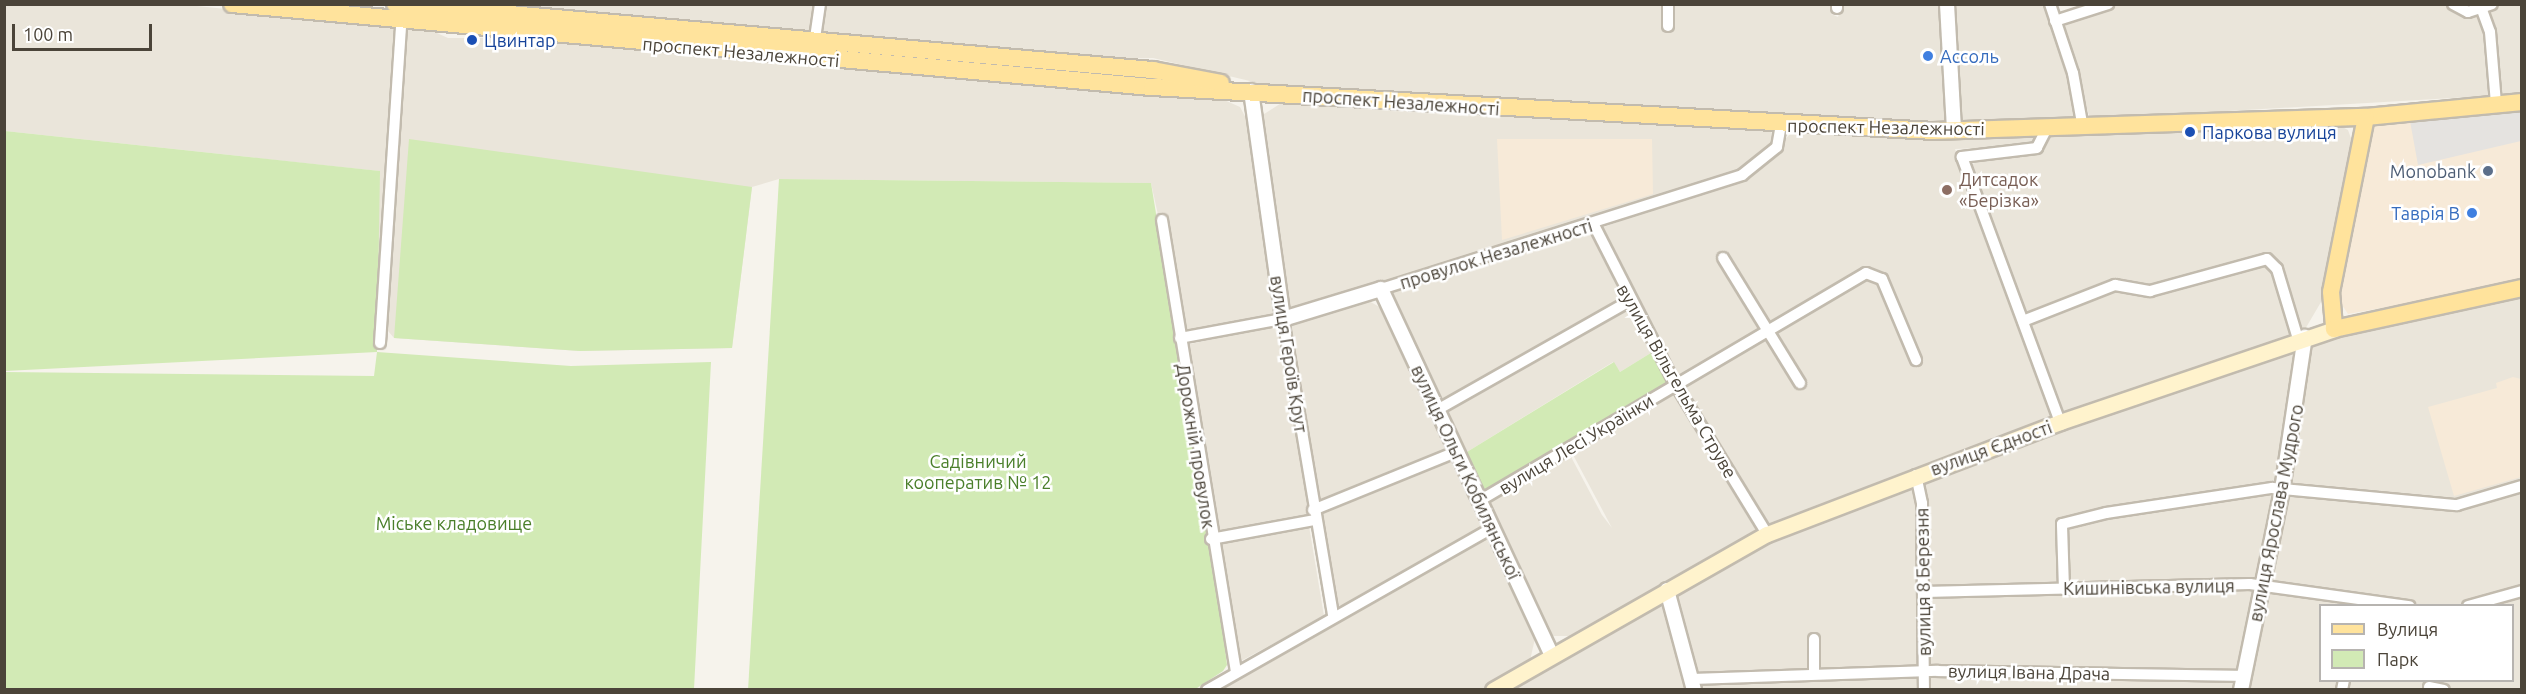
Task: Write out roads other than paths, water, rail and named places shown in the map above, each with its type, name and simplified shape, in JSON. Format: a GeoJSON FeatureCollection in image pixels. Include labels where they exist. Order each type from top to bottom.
{"type":"FeatureCollection","features":[{"type":"Feature","properties":{"kind":"main road","name":"проспект Незалежності"},"geometry":{"type":"LineString","coordinates":[[232,4],[402,14],[814,49],[1159,79],[1251,91],[1781,125],[1954,131],[2047,128],[2082,123],[2366,117],[2522,102]]}},
{"type":"Feature","properties":{"kind":"main road","name":"проспект Незалежності"},"geometry":{"type":"LineString","coordinates":[[395,4],[402,14]]}},
{"type":"Feature","properties":{"kind":"main road"},"geometry":{"type":"LineString","coordinates":[[2334,329],[2331,292],[2366,117]]}},
{"type":"Feature","properties":{"kind":"main road","name":"вулиця Єдності"},"geometry":{"type":"LineString","coordinates":[[1493,690],[1551,654],[1767,534],[1916,475],[2301,338],[2522,288]]}},
{"type":"Feature","properties":{"kind":"street"},"geometry":{"type":"LineString","coordinates":[[814,49],[820,4]]}},
{"type":"Feature","properties":{"kind":"street"},"geometry":{"type":"LineString","coordinates":[[1668,4],[1668,27]]}},
{"type":"Feature","properties":{"kind":"street"},"geometry":{"type":"LineString","coordinates":[[1947,4],[1954,131]]}},
{"type":"Feature","properties":{"kind":"street"},"geometry":{"type":"LineString","coordinates":[[2050,4],[2082,123]]}},
{"type":"Feature","properties":{"kind":"street"},"geometry":{"type":"LineString","coordinates":[[2055,21],[2108,4]]}},
{"type":"Feature","properties":{"kind":"street"},"geometry":{"type":"LineString","coordinates":[[2453,4],[2468,12],[2487,7],[2496,104]]}},
{"type":"Feature","properties":{"kind":"street"},"geometry":{"type":"LineString","coordinates":[[380,343],[402,14]]}},
{"type":"Feature","properties":{"kind":"street","name":"вулиця Героїв Крут"},"geometry":{"type":"LineString","coordinates":[[1251,91],[1283,319],[1314,515],[1334,616]]}},
{"type":"Feature","properties":{"kind":"street","name":"провулок Незалежності"},"geometry":{"type":"LineString","coordinates":[[1180,338],[1283,319],[1594,225],[1750,171],[1776,147],[1781,125]]}},
{"type":"Feature","properties":{"kind":"street"},"geometry":{"type":"LineString","coordinates":[[2047,128],[2037,148],[1962,157],[2060,422]]}},
{"type":"Feature","properties":{"kind":"street","name":"Дорожній провулок"},"geometry":{"type":"LineString","coordinates":[[1162,220],[1211,539],[1236,671]]}},
{"type":"Feature","properties":{"kind":"street","name":"вулиця Вільгельма Струве"},"geometry":{"type":"LineString","coordinates":[[1594,225],[1630,301],[1677,386],[1767,534]]}},
{"type":"Feature","properties":{"kind":"street"},"geometry":{"type":"LineString","coordinates":[[1723,258],[1766,332],[1800,383]]}},
{"type":"Feature","properties":{"kind":"street"},"geometry":{"type":"LineString","coordinates":[[2023,321],[2115,285],[2150,291],[2266,259],[2277,268],[2301,338]]}},
{"type":"Feature","properties":{"kind":"street","name":"вулиця Лесі Українки"},"geometry":{"type":"LineString","coordinates":[[1479,501],[1866,273],[1877,273],[1916,360]]}},
{"type":"Feature","properties":{"kind":"street","name":"вулиця Ольги Кобилянської"},"geometry":{"type":"LineString","coordinates":[[1381,289],[1551,654]]}},
{"type":"Feature","properties":{"kind":"street"},"geometry":{"type":"LineString","coordinates":[[1437,410],[1630,301]]}},
{"type":"Feature","properties":{"kind":"street","name":"вулиця Ярослава Мудрого"},"geometry":{"type":"LineString","coordinates":[[2243,683],[2282,490],[2301,338]]}},
{"type":"Feature","properties":{"kind":"street"},"geometry":{"type":"LineString","coordinates":[[1211,539],[1314,515],[1456,452]]}},
{"type":"Feature","properties":{"kind":"street","name":"вулиця 8 Березня"},"geometry":{"type":"LineString","coordinates":[[1916,475],[1922,503],[1924,690]]}},
{"type":"Feature","properties":{"kind":"street"},"geometry":{"type":"LineString","coordinates":[[2064,589],[2062,524],[2222,495],[2282,490],[2457,505],[2522,486]]}},
{"type":"Feature","properties":{"kind":"street"},"geometry":{"type":"LineString","coordinates":[[1207,690],[1236,671],[1492,528]]}},
{"type":"Feature","properties":{"kind":"street","name":"Кишинівська вулиця"},"geometry":{"type":"LineString","coordinates":[[1924,592],[2262,588],[2377,604]]}},
{"type":"Feature","properties":{"kind":"street"},"geometry":{"type":"LineString","coordinates":[[1667,590],[1693,684]]}},
{"type":"Feature","properties":{"kind":"street"},"geometry":{"type":"LineString","coordinates":[[2475,604],[2522,591]]}},
{"type":"Feature","properties":{"kind":"street"},"geometry":{"type":"LineString","coordinates":[[1814,639],[1814,674]]}},
{"type":"Feature","properties":{"kind":"street","name":"вулиця Івана Драча"},"geometry":{"type":"LineString","coordinates":[[1693,684],[1814,674],[1924,674],[2243,683]]}},
{"type":"Feature","properties":{"kind":"street"},"geometry":{"type":"LineString","coordinates":[[2429,686],[2444,690]]}},
{"type":"Feature","properties":{"kind":"place","name":"Цвинтар"},"geometry":{"type":"Point","coordinates":[472,40]}},
{"type":"Feature","properties":{"kind":"place","name":"Ассоль"},"geometry":{"type":"Point","coordinates":[1928,56]}},
{"type":"Feature","properties":{"kind":"place","name":"Паркова вулиця"},"geometry":{"type":"Point","coordinates":[2190,132]}},
{"type":"Feature","properties":{"kind":"place","name":"Monobank"},"geometry":{"type":"Point","coordinates":[2488,171]}},
{"type":"Feature","properties":{"kind":"place","name":"Дитсадок «Берізка»"},"geometry":{"type":"Point","coordinates":[1947,190]}},
{"type":"Feature","properties":{"kind":"place","name":"Таврія В"},"geometry":{"type":"Point","coordinates":[2472,213]}},
{"type":"Feature","properties":{"kind":"park label","name":"Садівничий кооператив № 12"},"geometry":{"type":"Point","coordinates":[978,472]}},
{"type":"Feature","properties":{"kind":"park label","name":"Міське кладовище"},"geometry":{"type":"Point","coordinates":[454,523]}}]}
